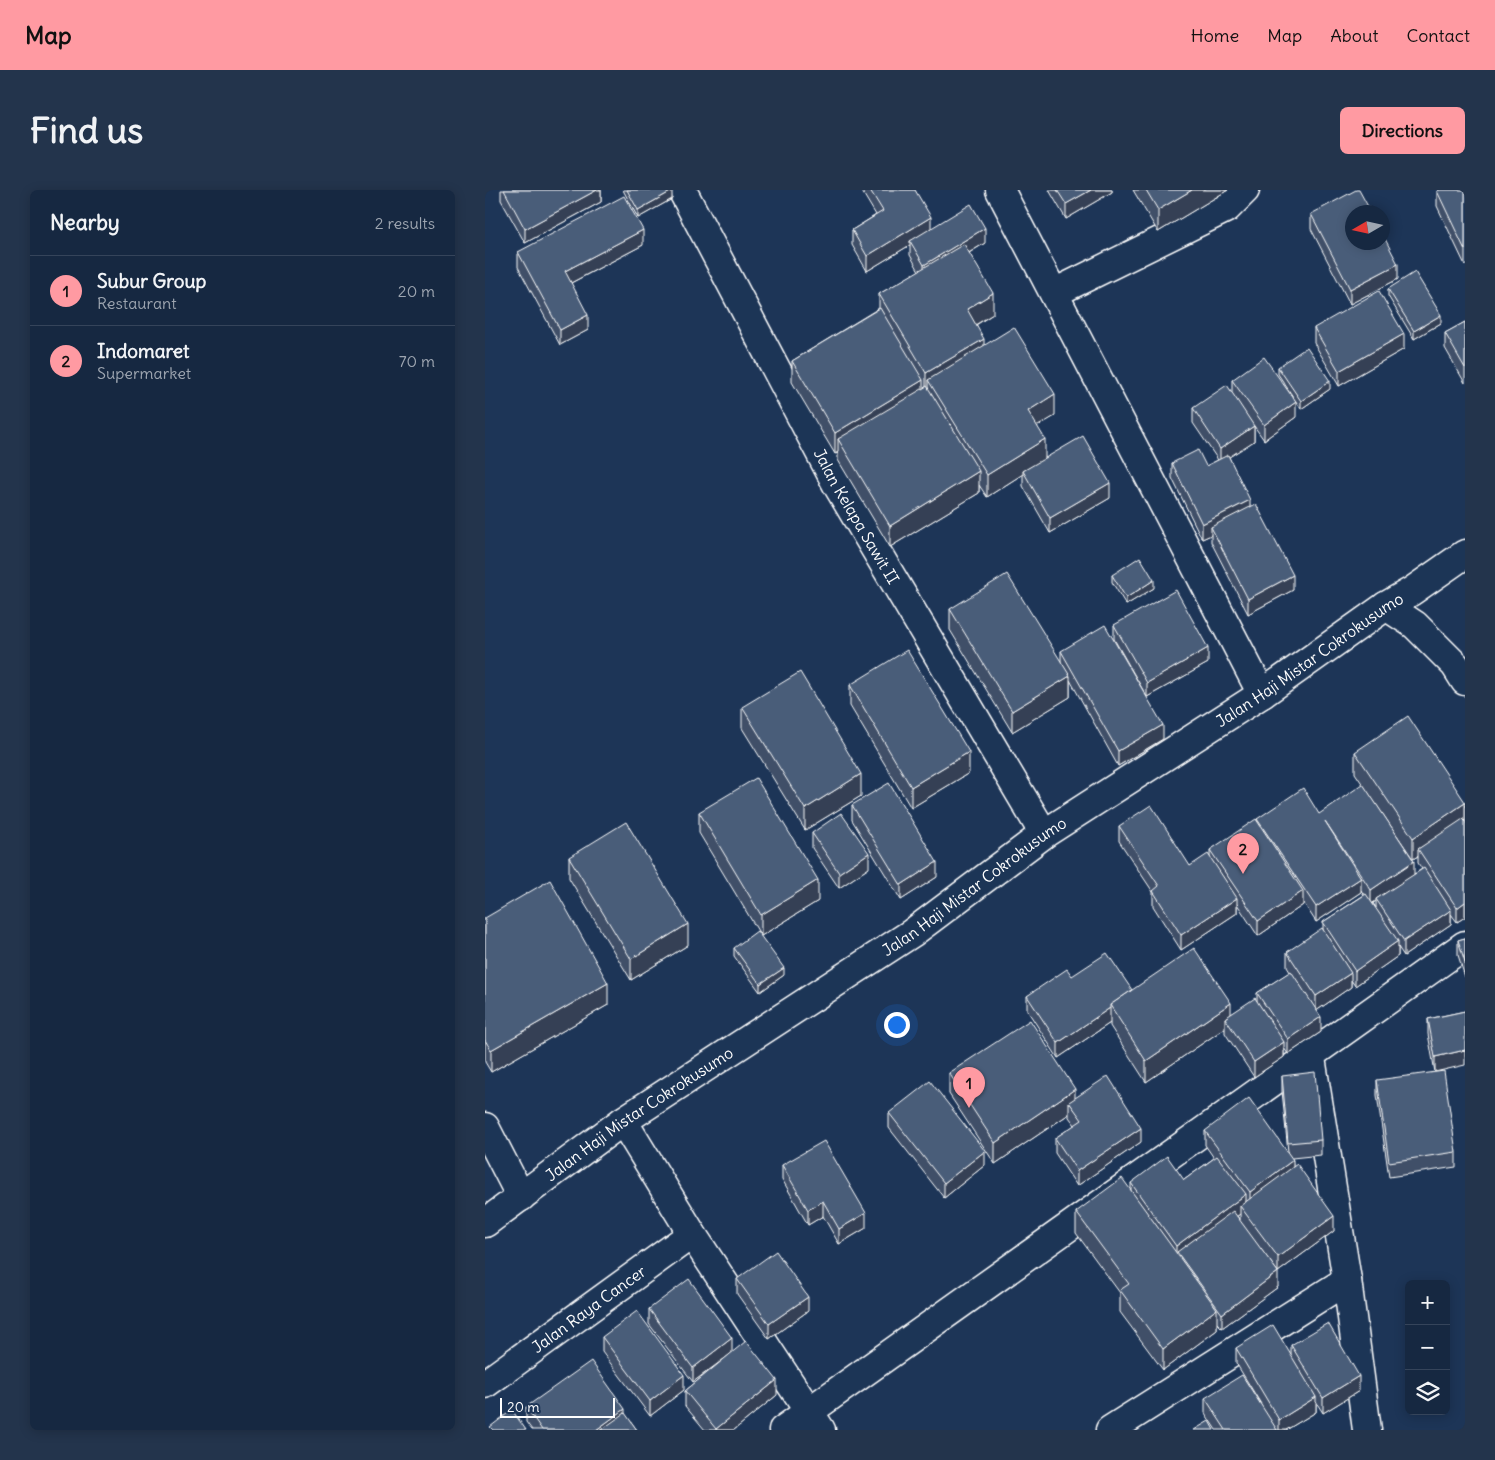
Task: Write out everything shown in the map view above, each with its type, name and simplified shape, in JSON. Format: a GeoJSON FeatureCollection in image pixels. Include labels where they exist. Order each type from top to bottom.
{"type":"FeatureCollection","features":[{"type":"Feature","properties":{"kind":"street","name":"Jalan Kelapa Sawit II"},"geometry":{"type":"LineString","coordinates":[[682,190],[836,483],[1044,834]]}},
{"type":"Feature","properties":{"kind":"street"},"geometry":{"type":"LineString","coordinates":[[1000,190],[1262,694]]}},
{"type":"Feature","properties":{"kind":"street"},"geometry":{"type":"LineString","coordinates":[[1054,293],[1227,208],[1245,190]]}},
{"type":"Feature","properties":{"kind":"street","name":"Jalan Haji Mistar Cokrokusumo"},"geometry":{"type":"LineString","coordinates":[[485,1223],[623,1121],[912,933],[1044,834],[1262,694],[1386,606],[1412,591],[1465,554]]}},
{"type":"Feature","properties":{"kind":"street"},"geometry":{"type":"LineString","coordinates":[[1386,606],[1415,625],[1455,666],[1465,681]]}},
{"type":"Feature","properties":{"kind":"street"},"geometry":{"type":"LineString","coordinates":[[783,1430],[815,1421],[1310,1054],[1465,945]]}},
{"type":"Feature","properties":{"kind":"street"},"geometry":{"type":"LineString","coordinates":[[1310,1054],[1347,1280],[1367,1430]]}},
{"type":"Feature","properties":{"kind":"street"},"geometry":{"type":"LineString","coordinates":[[623,1121],[692,1234],[815,1421]]}},
{"type":"Feature","properties":{"kind":"street"},"geometry":{"type":"LineString","coordinates":[[485,1128],[521,1198]]}},
{"type":"Feature","properties":{"kind":"street","name":"Jalan Raya Cancer"},"geometry":{"type":"LineString","coordinates":[[485,1384],[692,1234]]}},
{"type":"Feature","properties":{"kind":"street"},"geometry":{"type":"LineString","coordinates":[[1110,1430],[1347,1280]]}},
{"type":"Feature","properties":{"kind":"building"},"geometry":{"type":"Polygon","coordinates":[[[504,190],[597,190],[525,229],[504,190]]]}},
{"type":"Feature","properties":{"kind":"building"},"geometry":{"type":"Polygon","coordinates":[[[627,190],[671,190],[672,191],[638,210],[627,190]]]}},
{"type":"Feature","properties":{"kind":"building"},"geometry":{"type":"Polygon","coordinates":[[[870,190],[915,190],[931,217],[867,256],[852,230],[883,211],[870,190]]]}},
{"type":"Feature","properties":{"kind":"building"},"geometry":{"type":"Polygon","coordinates":[[[1057,190],[1091,190],[1066,204],[1057,190]]]}},
{"type":"Feature","properties":{"kind":"building"},"geometry":{"type":"Polygon","coordinates":[[[1146,190],[1192,190],[1158,210],[1146,190]]]}},
{"type":"Feature","properties":{"kind":"building"},"geometry":{"type":"Polygon","coordinates":[[[1359,190],[1367,205],[1345,205],[1345,250],[1390,249],[1398,264],[1350,289],[1311,214],[1359,190]]]}},
{"type":"Feature","properties":{"kind":"building"},"geometry":{"type":"Polygon","coordinates":[[[1465,190],[1465,250],[1437,191],[1465,190]]]}},
{"type":"Feature","properties":{"kind":"building"},"geometry":{"type":"Polygon","coordinates":[[[624,196],[643,230],[565,271],[588,315],[560,330],[518,252],[624,196]]]}},
{"type":"Feature","properties":{"kind":"building"},"geometry":{"type":"Polygon","coordinates":[[[971,204],[985,228],[924,265],[910,241],[971,204]]]}},
{"type":"Feature","properties":{"kind":"building"},"geometry":{"type":"Polygon","coordinates":[[[964,244],[993,293],[967,309],[984,339],[926,373],[879,294],[964,244]]]}},
{"type":"Feature","properties":{"kind":"building"},"geometry":{"type":"Polygon","coordinates":[[[1415,272],[1441,315],[1414,331],[1388,289],[1415,272]]]}},
{"type":"Feature","properties":{"kind":"building"},"geometry":{"type":"Polygon","coordinates":[[[1379,291],[1404,334],[1339,371],[1314,328],[1379,291]]]}},
{"type":"Feature","properties":{"kind":"building"},"geometry":{"type":"Polygon","coordinates":[[[880,308],[923,380],[835,433],[792,361],[880,308]]]}},
{"type":"Feature","properties":{"kind":"building"},"geometry":{"type":"Polygon","coordinates":[[[1465,322],[1465,368],[1445,333],[1465,322]]]}},
{"type":"Feature","properties":{"kind":"building"},"geometry":{"type":"Polygon","coordinates":[[[1014,327],[1055,394],[1028,411],[1045,439],[987,475],[928,380],[1014,327]]]}},
{"type":"Feature","properties":{"kind":"building"},"geometry":{"type":"Polygon","coordinates":[[[1307,347],[1330,381],[1301,401],[1278,367],[1307,347]]]}},
{"type":"Feature","properties":{"kind":"building"},"geometry":{"type":"Polygon","coordinates":[[[1264,357],[1296,402],[1264,425],[1232,380],[1264,357]]]}},
{"type":"Feature","properties":{"kind":"building"},"geometry":{"type":"Polygon","coordinates":[[[1227,385],[1254,426],[1220,449],[1193,408],[1227,385]]]}},
{"type":"Feature","properties":{"kind":"building"},"geometry":{"type":"Polygon","coordinates":[[[927,386],[979,471],[890,526],[838,439],[927,386]]]}},
{"type":"Feature","properties":{"kind":"building"},"geometry":{"type":"Polygon","coordinates":[[[1083,436],[1110,483],[1050,518],[1023,471],[1083,436]]]}},
{"type":"Feature","properties":{"kind":"building"},"geometry":{"type":"Polygon","coordinates":[[[1198,450],[1206,466],[1228,455],[1250,500],[1202,524],[1172,463],[1198,450]]]}},
{"type":"Feature","properties":{"kind":"building"},"geometry":{"type":"Polygon","coordinates":[[[1256,504],[1293,575],[1248,599],[1211,527],[1256,504]]]}},
{"type":"Feature","properties":{"kind":"building"},"geometry":{"type":"Polygon","coordinates":[[[1140,557],[1154,580],[1126,598],[1112,575],[1140,557]]]}},
{"type":"Feature","properties":{"kind":"building"},"geometry":{"type":"Polygon","coordinates":[[[1007,574],[1070,676],[1012,711],[950,609],[1007,574]]]}},
{"type":"Feature","properties":{"kind":"building"},"geometry":{"type":"Polygon","coordinates":[[[1176,590],[1208,648],[1147,683],[1114,625],[1176,590]]]}},
{"type":"Feature","properties":{"kind":"building"},"geometry":{"type":"Polygon","coordinates":[[[1105,625],[1163,725],[1118,751],[1061,651],[1105,625]]]}},
{"type":"Feature","properties":{"kind":"building"},"geometry":{"type":"Polygon","coordinates":[[[907,650],[969,752],[911,787],[850,685],[907,650]]]}},
{"type":"Feature","properties":{"kind":"building"},"geometry":{"type":"Polygon","coordinates":[[[800,672],[861,774],[805,809],[742,707],[800,672]]]}},
{"type":"Feature","properties":{"kind":"building"},"geometry":{"type":"Polygon","coordinates":[[[1408,716],[1465,802],[1413,838],[1355,752],[1408,716]]]}},
{"type":"Feature","properties":{"kind":"building"},"geometry":{"type":"Polygon","coordinates":[[[756,778],[818,880],[761,915],[699,812],[756,778]]]}},
{"type":"Feature","properties":{"kind":"building"},"geometry":{"type":"Polygon","coordinates":[[[889,783],[937,862],[901,885],[852,805],[889,783]]]}},
{"type":"Feature","properties":{"kind":"building"},"geometry":{"type":"Polygon","coordinates":[[[1363,784],[1414,861],[1371,890],[1325,821],[1361,878],[1316,907],[1257,819],[1303,788],[1319,814],[1363,784]]]}},
{"type":"Feature","properties":{"kind":"building"},"geometry":{"type":"Polygon","coordinates":[[[1151,805],[1190,866],[1208,854],[1237,898],[1181,935],[1153,891],[1159,886],[1119,826],[1151,805]]]}},
{"type":"Feature","properties":{"kind":"building"},"geometry":{"type":"Polygon","coordinates":[[[841,813],[869,853],[839,873],[812,833],[841,813]]]}},
{"type":"Feature","properties":{"kind":"building"},"geometry":{"type":"Polygon","coordinates":[[[1256,819],[1303,891],[1258,921],[1210,850],[1256,819]]]}},
{"type":"Feature","properties":{"kind":"building"},"geometry":{"type":"Polygon","coordinates":[[[1463,819],[1465,821],[1465,902],[1457,908],[1418,849],[1463,819]]]}},
{"type":"Feature","properties":{"kind":"building"},"geometry":{"type":"Polygon","coordinates":[[[626,822],[688,924],[631,959],[569,857],[626,822]]]}},
{"type":"Feature","properties":{"kind":"building"},"geometry":{"type":"Polygon","coordinates":[[[1424,868],[1451,910],[1404,941],[1376,899],[1424,868]]]}},
{"type":"Feature","properties":{"kind":"building"},"geometry":{"type":"Polygon","coordinates":[[[550,880],[608,983],[491,1050],[485,1040],[485,918],[550,880]]]}},
{"type":"Feature","properties":{"kind":"building"},"geometry":{"type":"Polygon","coordinates":[[[1366,894],[1398,941],[1355,971],[1323,922],[1366,894]]]}},
{"type":"Feature","properties":{"kind":"building"},"geometry":{"type":"Polygon","coordinates":[[[1322,928],[1351,973],[1316,996],[1287,952],[1322,928]]]}},
{"type":"Feature","properties":{"kind":"building"},"geometry":{"type":"Polygon","coordinates":[[[757,931],[784,968],[760,984],[734,948],[757,931]]]}},
{"type":"Feature","properties":{"kind":"building"},"geometry":{"type":"Polygon","coordinates":[[[1465,938],[1465,962],[1458,940],[1465,938]]]}},
{"type":"Feature","properties":{"kind":"building"},"geometry":{"type":"Polygon","coordinates":[[[1194,948],[1231,1003],[1146,1061],[1110,1005],[1194,948]]]}},
{"type":"Feature","properties":{"kind":"building"},"geometry":{"type":"Polygon","coordinates":[[[1107,953],[1132,990],[1110,1005],[1110,1008],[1058,1043],[1027,996],[1067,969],[1072,976],[1107,953]]]}},
{"type":"Feature","properties":{"kind":"building"},"geometry":{"type":"Polygon","coordinates":[[[1291,971],[1321,1017],[1288,1039],[1257,993],[1291,971]]]}},
{"type":"Feature","properties":{"kind":"building"},"geometry":{"type":"Polygon","coordinates":[[[1255,998],[1284,1042],[1254,1062],[1225,1018],[1255,998]]]}},
{"type":"Feature","properties":{"kind":"building"},"geometry":{"type":"Polygon","coordinates":[[[1465,1011],[1465,1050],[1435,1057],[1428,1019],[1465,1011]]]}},
{"type":"Feature","properties":{"kind":"building"},"geometry":{"type":"Polygon","coordinates":[[[1030,1020],[1075,1089],[995,1143],[949,1073],[1030,1020]]]}},
{"type":"Feature","properties":{"kind":"building"},"geometry":{"type":"Polygon","coordinates":[[[1444,1071],[1456,1152],[1389,1162],[1377,1080],[1444,1071]]]}},
{"type":"Feature","properties":{"kind":"building"},"geometry":{"type":"Polygon","coordinates":[[[1315,1072],[1321,1140],[1288,1143],[1282,1076],[1315,1072]]]}},
{"type":"Feature","properties":{"kind":"building"},"geometry":{"type":"Polygon","coordinates":[[[1108,1076],[1141,1128],[1077,1171],[1055,1138],[1082,1120],[1069,1102],[1108,1076]]]}},
{"type":"Feature","properties":{"kind":"building"},"geometry":{"type":"Polygon","coordinates":[[[930,1081],[985,1151],[944,1183],[889,1113],[930,1081]]]}},
{"type":"Feature","properties":{"kind":"building"},"geometry":{"type":"Polygon","coordinates":[[[1249,1098],[1293,1160],[1250,1192],[1205,1131],[1249,1098]]]}},
{"type":"Feature","properties":{"kind":"building"},"geometry":{"type":"Polygon","coordinates":[[[824,1141],[866,1213],[839,1229],[823,1201],[808,1210],[782,1165],[824,1141]]]}},
{"type":"Feature","properties":{"kind":"building"},"geometry":{"type":"Polygon","coordinates":[[[1167,1156],[1184,1180],[1217,1156],[1246,1194],[1176,1246],[1131,1183],[1167,1156]]]}},
{"type":"Feature","properties":{"kind":"building"},"geometry":{"type":"Polygon","coordinates":[[[1297,1164],[1334,1216],[1278,1257],[1240,1206],[1297,1164]]]}},
{"type":"Feature","properties":{"kind":"building"},"geometry":{"type":"Polygon","coordinates":[[[1122,1178],[1217,1309],[1163,1349],[1120,1290],[1129,1284],[1076,1212],[1122,1178]]]}},
{"type":"Feature","properties":{"kind":"building"},"geometry":{"type":"Polygon","coordinates":[[[1233,1211],[1278,1272],[1222,1314],[1177,1252],[1233,1211]]]}},
{"type":"Feature","properties":{"kind":"building"},"geometry":{"type":"Polygon","coordinates":[[[776,1251],[808,1297],[769,1324],[737,1279],[776,1251]]]}},
{"type":"Feature","properties":{"kind":"building"},"geometry":{"type":"Polygon","coordinates":[[[689,1279],[732,1338],[693,1368],[649,1309],[689,1279]]]}},
{"type":"Feature","properties":{"kind":"building"},"geometry":{"type":"Polygon","coordinates":[[[637,1311],[684,1375],[650,1401],[602,1337],[637,1311]]]}},
{"type":"Feature","properties":{"kind":"building"},"geometry":{"type":"Polygon","coordinates":[[[1328,1323],[1359,1376],[1323,1398],[1291,1345],[1328,1323]]]}},
{"type":"Feature","properties":{"kind":"building"},"geometry":{"type":"Polygon","coordinates":[[[1273,1325],[1316,1397],[1279,1420],[1236,1348],[1273,1325]]]}},
{"type":"Feature","properties":{"kind":"building"},"geometry":{"type":"Polygon","coordinates":[[[746,1341],[777,1380],[716,1429],[685,1391],[746,1341]]]}},
{"type":"Feature","properties":{"kind":"building"},"geometry":{"type":"Polygon","coordinates":[[[591,1361],[625,1409],[596,1430],[542,1430],[526,1407],[591,1361]]]}},
{"type":"Feature","properties":{"kind":"building"},"geometry":{"type":"Polygon","coordinates":[[[1242,1375],[1277,1430],[1226,1430],[1205,1398],[1242,1375]]]}},
{"type":"Feature","properties":{"kind":"building"},"geometry":{"type":"Polygon","coordinates":[[[512,1410],[526,1430],[493,1430],[490,1427],[512,1410]]]}},
{"type":"Feature","properties":{"kind":"building"},"geometry":{"type":"Polygon","coordinates":[[[625,1413],[637,1430],[601,1430],[625,1413]]]}},
{"type":"Feature","properties":{"kind":"building"},"geometry":{"type":"Polygon","coordinates":[[[1209,1421],[1214,1430],[1194,1430],[1209,1421]]]}},
{"type":"Feature","properties":{"kind":"place","name":"Indomaret"},"geometry":{"type":"Point","coordinates":[1243,874]}},
{"type":"Feature","properties":{"kind":"place","name":"Subur Group"},"geometry":{"type":"Point","coordinates":[969,1108]}}]}
